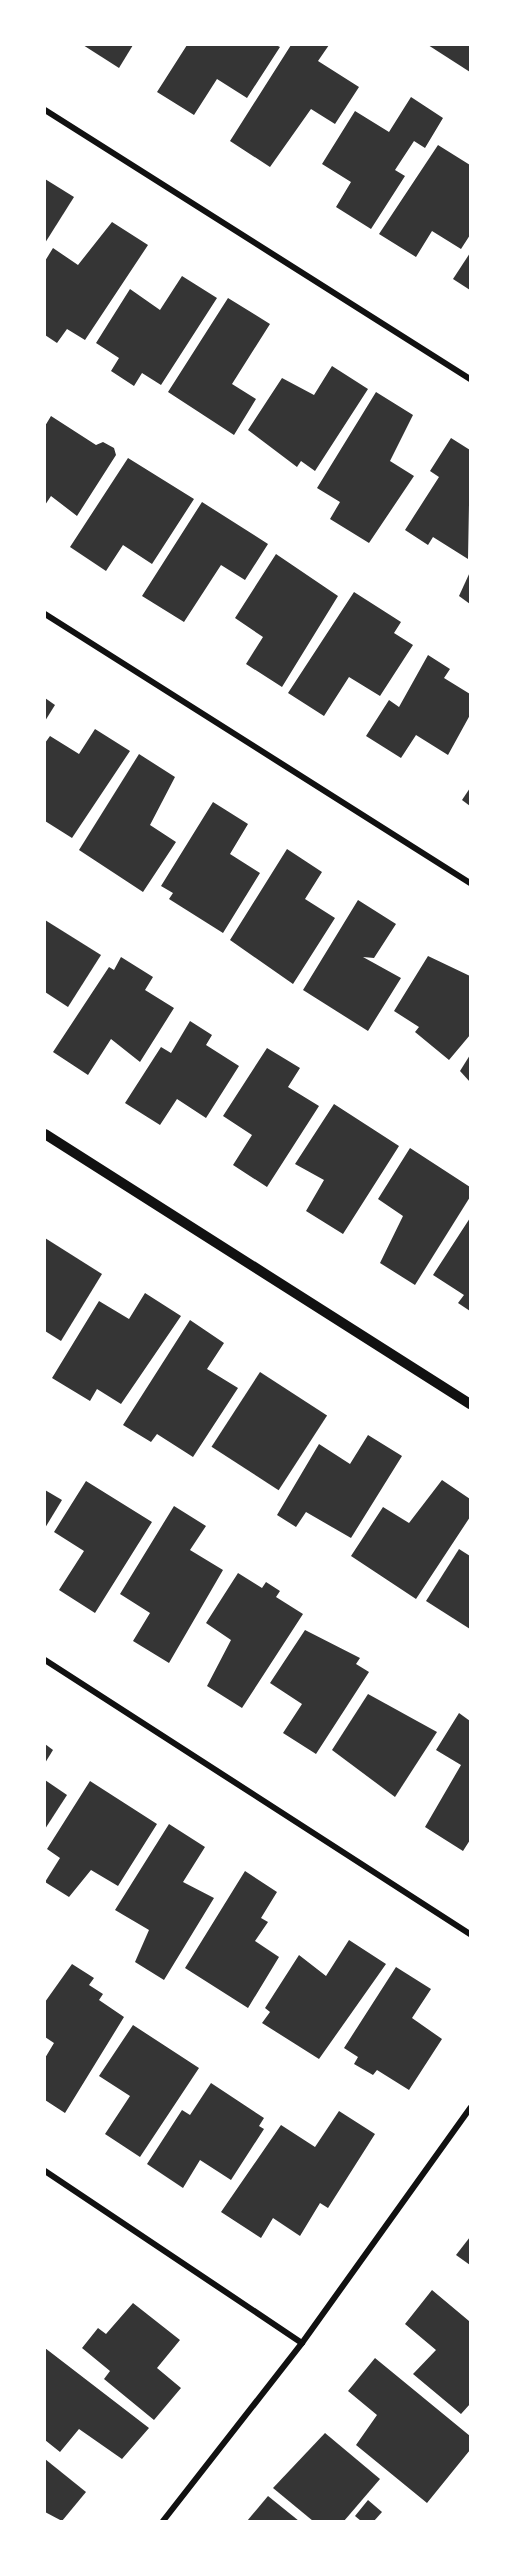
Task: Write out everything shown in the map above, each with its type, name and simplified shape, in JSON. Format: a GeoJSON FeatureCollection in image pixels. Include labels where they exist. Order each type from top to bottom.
{"type":"FeatureCollection","features":[{"type":"Feature","properties":{"kind":"street"},"geometry":{"type":"LineString","coordinates":[[45,110],[470,379]]}},
{"type":"Feature","properties":{"kind":"street"},"geometry":{"type":"LineString","coordinates":[[45,614],[470,884]]}},
{"type":"Feature","properties":{"kind":"street"},"geometry":{"type":"LineString","coordinates":[[45,1134],[470,1404]]}},
{"type":"Feature","properties":{"kind":"street"},"geometry":{"type":"LineString","coordinates":[[45,1660],[470,1934]]}},
{"type":"Feature","properties":{"kind":"street"},"geometry":{"type":"LineString","coordinates":[[163,2521],[303,2343],[470,2108]]}},
{"type":"Feature","properties":{"kind":"street"},"geometry":{"type":"LineString","coordinates":[[45,2171],[303,2343]]}},
{"type":"Feature","properties":{"kind":"building"},"geometry":{"type":"Polygon","coordinates":[[[83,45],[133,45],[119,68],[83,45]]]}},
{"type":"Feature","properties":{"kind":"building"},"geometry":{"type":"Polygon","coordinates":[[[187,45],[276,45],[280,47],[247,98],[217,79],[194,115],[157,92],[187,45]]]}},
{"type":"Feature","properties":{"kind":"building"},"geometry":{"type":"Polygon","coordinates":[[[291,45],[329,45],[318,61],[359,87],[335,124],[311,109],[270,167],[230,141],[291,45]]]}},
{"type":"Feature","properties":{"kind":"building"},"geometry":{"type":"Polygon","coordinates":[[[428,45],[470,45],[470,72],[428,45]]]}},
{"type":"Feature","properties":{"kind":"building"},"geometry":{"type":"Polygon","coordinates":[[[411,97],[443,118],[425,148],[414,141],[395,170],[405,176],[371,229],[336,207],[351,182],[322,164],[355,111],[389,132],[411,97]]]}},
{"type":"Feature","properties":{"kind":"building"},"geometry":{"type":"Polygon","coordinates":[[[438,145],[470,165],[470,235],[461,249],[432,231],[416,257],[379,234],[438,145]]]}},
{"type":"Feature","properties":{"kind":"building"},"geometry":{"type":"Polygon","coordinates":[[[45,179],[74,197],[45,243],[45,179]]]}},
{"type":"Feature","properties":{"kind":"building"},"geometry":{"type":"Polygon","coordinates":[[[112,222],[148,245],[85,340],[67,329],[57,343],[45,335],[45,261],[53,248],[78,265],[112,222]]]}},
{"type":"Feature","properties":{"kind":"building"},"geometry":{"type":"Polygon","coordinates":[[[470,253],[470,290],[453,279],[470,253]]]}},
{"type":"Feature","properties":{"kind":"building"},"geometry":{"type":"Polygon","coordinates":[[[182,276],[217,298],[161,385],[142,373],[134,386],[111,371],[119,358],[96,343],[130,289],[160,310],[182,276]]]}},
{"type":"Feature","properties":{"kind":"building"},"geometry":{"type":"Polygon","coordinates":[[[228,298],[270,324],[232,384],[256,399],[234,435],[168,392],[228,298]]]}},
{"type":"Feature","properties":{"kind":"building"},"geometry":{"type":"Polygon","coordinates":[[[332,366],[368,389],[315,471],[301,461],[297,467],[248,430],[282,378],[314,395],[332,366]]]}},
{"type":"Feature","properties":{"kind":"building"},"geometry":{"type":"Polygon","coordinates":[[[376,392],[413,415],[390,461],[414,476],[369,543],[330,519],[340,502],[317,488],[376,392]]]}},
{"type":"Feature","properties":{"kind":"building"},"geometry":{"type":"Polygon","coordinates":[[[51,416],[96,445],[103,442],[114,448],[116,455],[77,516],[51,496],[45,505],[45,426],[51,416]]]}},
{"type":"Feature","properties":{"kind":"building"},"geometry":{"type":"Polygon","coordinates":[[[451,438],[470,450],[468,559],[433,537],[428,545],[405,530],[439,477],[430,471],[451,438]]]}},
{"type":"Feature","properties":{"kind":"building"},"geometry":{"type":"Polygon","coordinates":[[[128,458],[194,499],[152,564],[123,545],[106,571],[70,547],[128,458]]]}},
{"type":"Feature","properties":{"kind":"building"},"geometry":{"type":"Polygon","coordinates":[[[202,502],[268,544],[245,580],[221,565],[184,622],[142,596],[202,502]]]}},
{"type":"Feature","properties":{"kind":"building"},"geometry":{"type":"Polygon","coordinates":[[[276,554],[338,596],[282,687],[246,664],[263,637],[235,618],[276,554]]]}},
{"type":"Feature","properties":{"kind":"building"},"geometry":{"type":"Polygon","coordinates":[[[470,572],[470,604],[459,596],[470,572]]]}},
{"type":"Feature","properties":{"kind":"building"},"geometry":{"type":"Polygon","coordinates":[[[354,592],[401,622],[394,633],[413,645],[380,696],[349,677],[324,716],[288,693],[354,592]]]}},
{"type":"Feature","properties":{"kind":"building"},"geometry":{"type":"Polygon","coordinates":[[[428,655],[450,669],[444,678],[470,694],[470,715],[448,755],[416,735],[401,758],[366,736],[389,700],[399,707],[428,655]]]}},
{"type":"Feature","properties":{"kind":"building"},"geometry":{"type":"Polygon","coordinates":[[[45,698],[55,705],[45,721],[45,698]]]}},
{"type":"Feature","properties":{"kind":"building"},"geometry":{"type":"Polygon","coordinates":[[[95,729],[130,751],[72,838],[45,821],[45,743],[50,736],[79,754],[95,729]]]}},
{"type":"Feature","properties":{"kind":"building"},"geometry":{"type":"Polygon","coordinates":[[[139,754],[175,777],[150,825],[176,842],[143,892],[79,850],[139,754]]]}},
{"type":"Feature","properties":{"kind":"building"},"geometry":{"type":"Polygon","coordinates":[[[470,788],[470,806],[462,800],[470,788]]]}},
{"type":"Feature","properties":{"kind":"building"},"geometry":{"type":"Polygon","coordinates":[[[213,802],[248,824],[230,854],[260,873],[223,933],[169,899],[173,893],[161,886],[213,802]]]}},
{"type":"Feature","properties":{"kind":"building"},"geometry":{"type":"Polygon","coordinates":[[[287,849],[322,872],[305,899],[335,918],[293,984],[230,940],[287,849]]]}},
{"type":"Feature","properties":{"kind":"building"},"geometry":{"type":"Polygon","coordinates":[[[358,900],[396,924],[374,958],[363,957],[401,978],[368,1031],[303,990],[358,900]]]}},
{"type":"Feature","properties":{"kind":"building"},"geometry":{"type":"Polygon","coordinates":[[[45,920],[101,955],[68,1007],[45,992],[45,920]]]}},
{"type":"Feature","properties":{"kind":"building"},"geometry":{"type":"Polygon","coordinates":[[[428,956],[470,976],[470,1035],[449,1060],[415,1032],[419,1027],[394,1011],[428,956]]]}},
{"type":"Feature","properties":{"kind":"building"},"geometry":{"type":"Polygon","coordinates":[[[121,957],[153,977],[145,990],[174,1008],[140,1062],[111,1039],[88,1075],[53,1052],[109,967],[114,970],[121,957]]]}},
{"type":"Feature","properties":{"kind":"building"},"geometry":{"type":"Polygon","coordinates":[[[190,1021],[212,1035],[206,1045],[239,1066],[206,1118],[177,1099],[160,1125],[125,1103],[161,1047],[171,1053],[190,1021]]]}},
{"type":"Feature","properties":{"kind":"building"},"geometry":{"type":"Polygon","coordinates":[[[267,1048],[300,1068],[288,1087],[319,1106],[267,1187],[233,1165],[252,1135],[223,1116],[267,1048]]]}},
{"type":"Feature","properties":{"kind":"building"},"geometry":{"type":"Polygon","coordinates":[[[470,1055],[470,1082],[460,1071],[470,1055]]]}},
{"type":"Feature","properties":{"kind":"building"},"geometry":{"type":"Polygon","coordinates":[[[334,1104],[399,1146],[343,1234],[306,1211],[324,1180],[295,1164],[334,1104]]]}},
{"type":"Feature","properties":{"kind":"building"},"geometry":{"type":"Polygon","coordinates":[[[410,1148],[470,1187],[470,1197],[415,1285],[380,1263],[403,1216],[378,1199],[410,1148]]]}},
{"type":"Feature","properties":{"kind":"building"},"geometry":{"type":"Polygon","coordinates":[[[470,1218],[470,1311],[458,1303],[464,1295],[433,1275],[470,1218]]]}},
{"type":"Feature","properties":{"kind":"building"},"geometry":{"type":"Polygon","coordinates":[[[45,1238],[102,1274],[61,1341],[45,1331],[45,1238]]]}},
{"type":"Feature","properties":{"kind":"building"},"geometry":{"type":"Polygon","coordinates":[[[145,1293],[181,1316],[121,1404],[97,1389],[90,1401],[52,1378],[99,1301],[129,1319],[145,1293]]]}},
{"type":"Feature","properties":{"kind":"building"},"geometry":{"type":"Polygon","coordinates":[[[190,1320],[224,1343],[207,1369],[238,1388],[193,1457],[157,1434],[151,1442],[123,1425],[190,1320]]]}},
{"type":"Feature","properties":{"kind":"building"},"geometry":{"type":"Polygon","coordinates":[[[260,1372],[327,1416],[279,1490],[212,1447],[260,1372]]]}},
{"type":"Feature","properties":{"kind":"building"},"geometry":{"type":"Polygon","coordinates":[[[368,1435],[402,1456],[351,1538],[306,1512],[296,1527],[277,1515],[319,1444],[350,1464],[368,1435]]]}},
{"type":"Feature","properties":{"kind":"building"},"geometry":{"type":"Polygon","coordinates":[[[442,1480],[470,1499],[470,1517],[416,1599],[351,1556],[383,1507],[409,1523],[442,1480]]]}},
{"type":"Feature","properties":{"kind":"building"},"geometry":{"type":"Polygon","coordinates":[[[86,1481],[152,1522],[95,1613],[59,1590],[84,1551],[54,1532],[86,1481]]]}},
{"type":"Feature","properties":{"kind":"building"},"geometry":{"type":"Polygon","coordinates":[[[45,1490],[62,1500],[45,1528],[45,1490]]]}},
{"type":"Feature","properties":{"kind":"building"},"geometry":{"type":"Polygon","coordinates":[[[174,1506],[206,1526],[190,1550],[223,1570],[169,1663],[133,1641],[150,1613],[120,1594],[174,1506]]]}},
{"type":"Feature","properties":{"kind":"building"},"geometry":{"type":"Polygon","coordinates":[[[459,1549],[470,1556],[470,1629],[426,1601],[459,1549]]]}},
{"type":"Feature","properties":{"kind":"building"},"geometry":{"type":"Polygon","coordinates":[[[238,1573],[262,1588],[266,1582],[280,1591],[276,1597],[303,1614],[242,1708],[207,1686],[231,1640],[206,1623],[238,1573]]]}},
{"type":"Feature","properties":{"kind":"building"},"geometry":{"type":"Polygon","coordinates":[[[305,1630],[360,1658],[356,1664],[369,1672],[316,1754],[283,1733],[302,1704],[270,1683],[305,1630]]]}},
{"type":"Feature","properties":{"kind":"building"},"geometry":{"type":"Polygon","coordinates":[[[368,1694],[437,1732],[395,1797],[332,1750],[368,1694]]]}},
{"type":"Feature","properties":{"kind":"building"},"geometry":{"type":"Polygon","coordinates":[[[459,1713],[470,1721],[470,1840],[463,1851],[425,1827],[461,1765],[436,1750],[459,1713]]]}},
{"type":"Feature","properties":{"kind":"building"},"geometry":{"type":"Polygon","coordinates":[[[45,1744],[53,1750],[45,1763],[45,1744]]]}},
{"type":"Feature","properties":{"kind":"building"},"geometry":{"type":"Polygon","coordinates":[[[45,1780],[67,1795],[45,1829],[45,1780]]]}},
{"type":"Feature","properties":{"kind":"building"},"geometry":{"type":"Polygon","coordinates":[[[90,1781],[157,1824],[118,1886],[91,1870],[69,1897],[45,1882],[60,1858],[47,1849],[90,1781]]]}},
{"type":"Feature","properties":{"kind":"building"},"geometry":{"type":"Polygon","coordinates":[[[169,1824],[205,1847],[183,1882],[214,1898],[164,1980],[135,1962],[149,1930],[115,1910],[169,1824]]]}},
{"type":"Feature","properties":{"kind":"building"},"geometry":{"type":"Polygon","coordinates":[[[245,1871],[277,1892],[261,1918],[268,1922],[255,1941],[279,1957],[248,2008],[185,1968],[245,1871]]]}},
{"type":"Feature","properties":{"kind":"building"},"geometry":{"type":"Polygon","coordinates":[[[349,1940],[386,1964],[319,2059],[262,2023],[270,2012],[265,2008],[299,1955],[326,1976],[349,1940]]]}},
{"type":"Feature","properties":{"kind":"building"},"geometry":{"type":"Polygon","coordinates":[[[72,1964],[94,1978],[89,1985],[103,1994],[99,2000],[124,2017],[65,2113],[45,2100],[45,2058],[54,2043],[45,2037],[45,2002],[72,1964]]]}},
{"type":"Feature","properties":{"kind":"building"},"geometry":{"type":"Polygon","coordinates":[[[396,1967],[431,1989],[412,2018],[442,2039],[409,2090],[377,2070],[373,2075],[354,2064],[358,2057],[344,2048],[396,1967]]]}},
{"type":"Feature","properties":{"kind":"building"},"geometry":{"type":"Polygon","coordinates":[[[133,2025],[199,2068],[140,2157],[105,2134],[130,2096],[99,2076],[133,2025]]]}},
{"type":"Feature","properties":{"kind":"building"},"geometry":{"type":"Polygon","coordinates":[[[211,2083],[264,2118],[259,2126],[264,2129],[231,2180],[200,2160],[183,2188],[147,2164],[182,2110],[190,2115],[211,2083]]]}},
{"type":"Feature","properties":{"kind":"building"},"geometry":{"type":"Polygon","coordinates":[[[339,2111],[375,2134],[328,2208],[320,2203],[300,2236],[273,2218],[261,2238],[221,2212],[281,2125],[315,2147],[339,2111]]]}},
{"type":"Feature","properties":{"kind":"building"},"geometry":{"type":"Polygon","coordinates":[[[470,2237],[470,2265],[456,2255],[470,2237]]]}},
{"type":"Feature","properties":{"kind":"building"},"geometry":{"type":"Polygon","coordinates":[[[432,2290],[469,2321],[470,2404],[461,2414],[413,2374],[436,2350],[405,2324],[432,2290]]]}},
{"type":"Feature","properties":{"kind":"building"},"geometry":{"type":"Polygon","coordinates":[[[133,2303],[180,2340],[157,2368],[181,2388],[154,2420],[104,2379],[110,2371],[82,2348],[98,2328],[106,2334],[133,2303]]]}},
{"type":"Feature","properties":{"kind":"building"},"geometry":{"type":"Polygon","coordinates":[[[45,2348],[149,2428],[122,2459],[79,2429],[60,2452],[45,2440],[45,2348]]]}},
{"type":"Feature","properties":{"kind":"building"},"geometry":{"type":"Polygon","coordinates":[[[375,2358],[470,2436],[470,2450],[427,2503],[356,2445],[377,2415],[348,2391],[375,2358]]]}},
{"type":"Feature","properties":{"kind":"building"},"geometry":{"type":"Polygon","coordinates":[[[325,2433],[380,2479],[344,2521],[313,2521],[273,2488],[325,2433]]]}},
{"type":"Feature","properties":{"kind":"building"},"geometry":{"type":"Polygon","coordinates":[[[45,2459],[86,2492],[62,2521],[45,2512],[45,2459]]]}},
{"type":"Feature","properties":{"kind":"building"},"geometry":{"type":"Polygon","coordinates":[[[268,2496],[299,2521],[247,2521],[268,2496]]]}},
{"type":"Feature","properties":{"kind":"building"},"geometry":{"type":"Polygon","coordinates":[[[368,2500],[382,2512],[374,2521],[361,2521],[355,2516],[368,2500]]]}}]}
